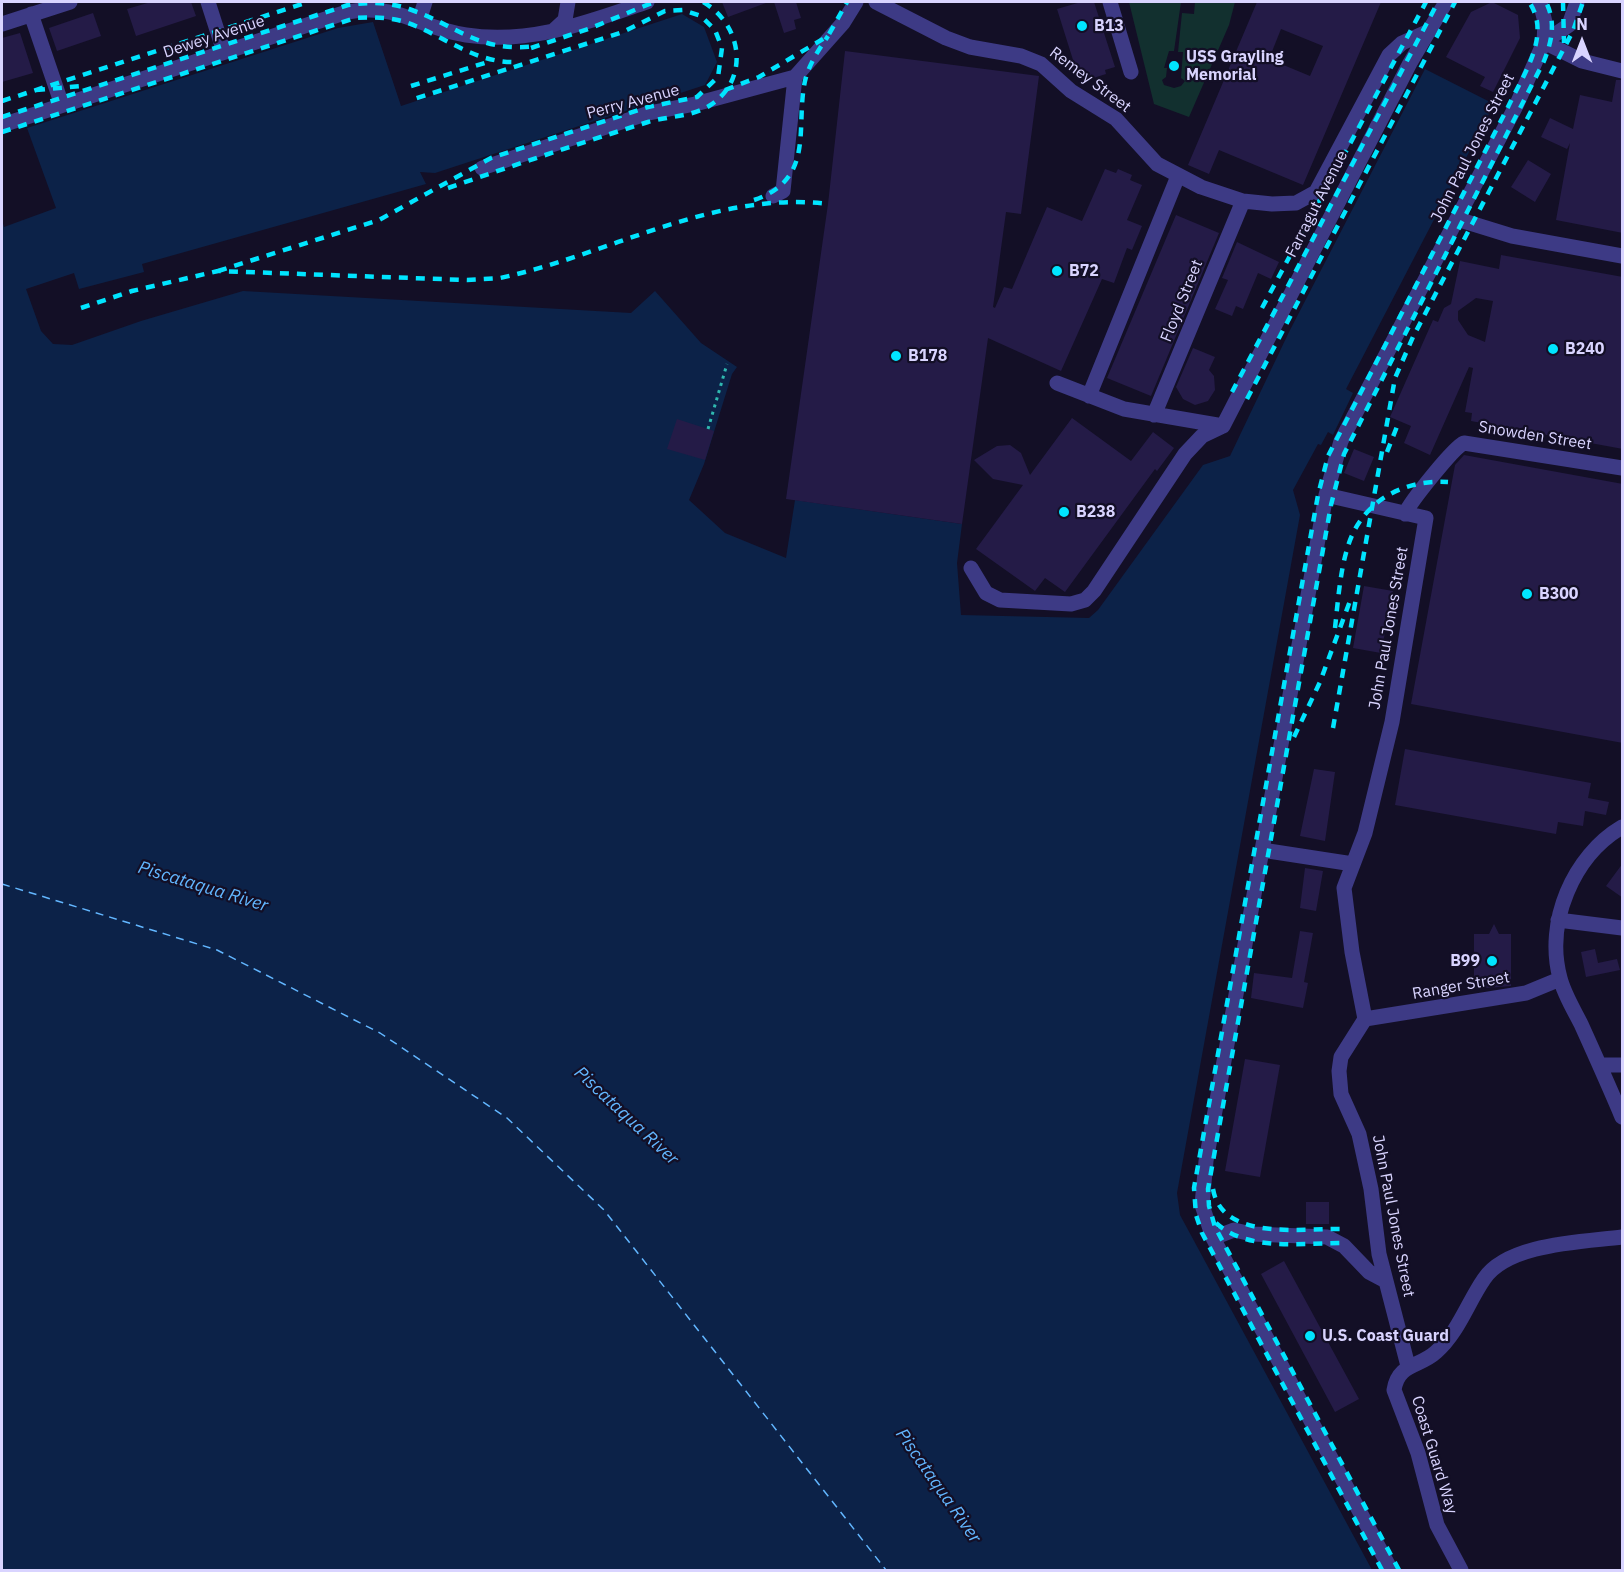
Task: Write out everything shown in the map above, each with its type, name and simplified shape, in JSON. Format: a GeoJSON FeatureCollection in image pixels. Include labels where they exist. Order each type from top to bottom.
{"type":"FeatureCollection","features":[{"type":"Feature","properties":{"kind":"street"},"geometry":{"type":"LineString","coordinates":[[2,24],[70,2]]}},
{"type":"Feature","properties":{"kind":"street"},"geometry":{"type":"LineString","coordinates":[[208,2],[224,52]]}},
{"type":"Feature","properties":{"kind":"street"},"geometry":{"type":"LineString","coordinates":[[419,21],[424,2]]}},
{"type":"Feature","properties":{"kind":"street"},"geometry":{"type":"LineString","coordinates":[[553,31],[565,20],[568,2]]}},
{"type":"Feature","properties":{"kind":"street","name":"Dewey Avenue"},"geometry":{"type":"LineString","coordinates":[[2,125],[347,12],[377,5],[455,33],[490,38],[522,38],[574,26],[647,2]]}},
{"type":"Feature","properties":{"kind":"street"},"geometry":{"type":"LineString","coordinates":[[773,196],[783,191],[795,77],[843,23],[856,2]]}},
{"type":"Feature","properties":{"kind":"street","name":"Remey Street"},"geometry":{"type":"LineString","coordinates":[[876,2],[946,38],[970,47],[1020,56],[1041,64],[1071,92],[1116,119],[1147,155],[1178,176],[1243,201],[1272,204],[1305,201],[1316,192],[1326,178],[1389,55],[1402,43],[1429,31]]}},
{"type":"Feature","properties":{"kind":"street"},"geometry":{"type":"LineString","coordinates":[[1110,2],[1131,72]]}},
{"type":"Feature","properties":{"kind":"street","name":"Farragut Avenue"},"geometry":{"type":"LineString","coordinates":[[1223,426],[1410,63],[1446,2]]}},
{"type":"Feature","properties":{"kind":"street","name":"John Paul Jones Street"},"geometry":{"type":"LineString","coordinates":[[1408,1366],[1386,1281],[1359,1134],[1346,1109],[1340,1082],[1341,1058],[1365,1019],[1345,898],[1346,880],[1372,807],[1392,722],[1426,518],[1326,495],[1341,441],[1517,104],[1544,42],[1545,22],[1540,2]]}},
{"type":"Feature","properties":{"kind":"street"},"geometry":{"type":"LineString","coordinates":[[1577,2],[1569,25],[1544,42],[1582,61],[1623,71]]}},
{"type":"Feature","properties":{"kind":"street"},"geometry":{"type":"LineString","coordinates":[[31,14],[62,105]]}},
{"type":"Feature","properties":{"kind":"street","name":"Perry Avenue"},"geometry":{"type":"LineString","coordinates":[[482,168],[649,113],[695,104],[795,77]]}},
{"type":"Feature","properties":{"kind":"street"},"geometry":{"type":"LineString","coordinates":[[1089,396],[1178,176]]}},
{"type":"Feature","properties":{"kind":"street","name":"Floyd Street"},"geometry":{"type":"LineString","coordinates":[[1154,415],[1243,201]]}},
{"type":"Feature","properties":{"kind":"street"},"geometry":{"type":"LineString","coordinates":[[1457,219],[1512,236],[1623,256]]}},
{"type":"Feature","properties":{"kind":"street"},"geometry":{"type":"LineString","coordinates":[[1057,383],[1124,409],[1223,426]]}},
{"type":"Feature","properties":{"kind":"street"},"geometry":{"type":"LineString","coordinates":[[970,568],[986,593],[1000,600],[1058,605],[1084,600],[1094,591],[1185,454],[1202,436],[1223,426]]}},
{"type":"Feature","properties":{"kind":"street","name":"Snowden Street"},"geometry":{"type":"LineString","coordinates":[[1405,514],[1412,500],[1434,477],[1454,448],[1464,443],[1623,468]]}},
{"type":"Feature","properties":{"kind":"street"},"geometry":{"type":"LineString","coordinates":[[1326,495],[1206,1161],[1202,1204],[1213,1238],[1391,1570]]}},
{"type":"Feature","properties":{"kind":"street"},"geometry":{"type":"LineString","coordinates":[[1623,826],[1603,843],[1576,874],[1565,894],[1558,920],[1560,979],[1623,1117]]}},
{"type":"Feature","properties":{"kind":"street"},"geometry":{"type":"LineString","coordinates":[[1262,850],[1353,864]]}},
{"type":"Feature","properties":{"kind":"street"},"geometry":{"type":"LineString","coordinates":[[1558,920],[1623,928]]}},
{"type":"Feature","properties":{"kind":"street","name":"Ranger Street"},"geometry":{"type":"LineString","coordinates":[[1365,1019],[1526,993],[1560,979]]}},
{"type":"Feature","properties":{"kind":"street"},"geometry":{"type":"LineString","coordinates":[[1600,1065],[1623,1065]]}},
{"type":"Feature","properties":{"kind":"street"},"geometry":{"type":"LineString","coordinates":[[1213,1238],[1234,1230],[1252,1234],[1327,1237],[1344,1245],[1370,1272],[1386,1281]]}},
{"type":"Feature","properties":{"kind":"street"},"geometry":{"type":"LineString","coordinates":[[1408,1366],[1423,1361],[1437,1352],[1449,1337],[1484,1279],[1498,1265],[1543,1248],[1623,1237]]}},
{"type":"Feature","properties":{"kind":"street","name":"Coast Guard Way"},"geometry":{"type":"LineString","coordinates":[[1408,1366],[1396,1380],[1394,1389],[1418,1453],[1437,1525],[1461,1570]]}},
{"type":"Feature","properties":{"kind":"path"},"geometry":{"type":"LineString","coordinates":[[708,429],[727,364]]}},
{"type":"Feature","properties":{"kind":"green space"},"geometry":{"type":"Polygon","coordinates":[[[1129,2],[1181,2],[1174,51],[1169,51],[1164,68],[1167,68],[1166,77],[1162,80],[1164,85],[1174,88],[1181,86],[1185,81],[1181,78],[1183,52],[1178,52],[1182,13],[1194,14],[1195,2],[1235,2],[1229,25],[1189,117],[1154,104],[1129,2]]]}},
{"type":"Feature","properties":{"kind":"water","name":"Piscataqua River"},"geometry":{"type":"Polygon","coordinates":[[[682,14],[704,27],[717,62],[705,85],[435,173],[420,172],[426,184],[142,264],[144,272],[79,289],[74,273],[26,289],[41,331],[53,344],[72,345],[141,321],[243,291],[631,313],[655,291],[701,343],[737,367],[732,374],[704,464],[689,500],[725,533],[786,558],[795,500],[962,524],[957,563],[961,615],[1089,618],[1098,610],[1203,465],[1230,456],[1289,332],[1425,69],[1494,104],[1346,389],[1353,393],[1333,435],[1328,432],[1321,445],[1318,444],[1293,490],[1300,515],[1177,1193],[1180,1215],[1372,1570],[2,1570],[2,220],[4,227],[56,208],[27,128],[338,28],[373,22],[401,106],[682,14]]]}},
{"type":"Feature","properties":{"kind":"building"},"geometry":{"type":"Polygon","coordinates":[[[151,2],[191,2],[196,16],[136,36],[127,9],[151,2]]]}},
{"type":"Feature","properties":{"kind":"building"},"geometry":{"type":"Polygon","coordinates":[[[722,2],[766,2],[766,3],[728,17],[722,2]]]}},
{"type":"Feature","properties":{"kind":"building"},"geometry":{"type":"Polygon","coordinates":[[[774,2],[796,2],[801,18],[794,20],[796,29],[784,33],[774,2]]]}},
{"type":"Feature","properties":{"kind":"building","name":"B13"},"geometry":{"type":"Polygon","coordinates":[[[1081,2],[1094,2],[1115,67],[1105,70],[1106,74],[1090,79],[1089,76],[1079,79],[1057,9],[1081,2]]]}},
{"type":"Feature","properties":{"kind":"building"},"geometry":{"type":"Polygon","coordinates":[[[1257,2],[1381,2],[1303,185],[1219,150],[1209,174],[1188,165],[1257,2]],[[1281,29],[1269,59],[1310,76],[1323,46],[1281,29]]]}},
{"type":"Feature","properties":{"kind":"building"},"geometry":{"type":"Polygon","coordinates":[[[1492,2],[1518,15],[1520,38],[1493,92],[1480,86],[1485,77],[1446,57],[1471,12],[1492,2]]]}},
{"type":"Feature","properties":{"kind":"building"},"geometry":{"type":"Polygon","coordinates":[[[93,13],[101,36],[57,51],[49,28],[93,13]]]}},
{"type":"Feature","properties":{"kind":"building"},"geometry":{"type":"Polygon","coordinates":[[[20,33],[33,73],[2,82],[2,38],[20,33]]]}},
{"type":"Feature","properties":{"kind":"building","name":"B178"},"geometry":{"type":"Polygon","coordinates":[[[845,51],[1039,76],[1021,214],[1006,212],[993,307],[995,308],[1004,287],[1012,289],[1047,207],[1082,221],[1105,169],[1116,173],[1118,169],[1132,175],[1130,180],[1142,185],[1127,220],[1142,226],[1132,250],[1127,248],[1114,283],[1102,279],[1061,371],[988,338],[962,524],[786,499],[828,204],[845,51]]]}},
{"type":"Feature","properties":{"kind":"building"},"geometry":{"type":"Polygon","coordinates":[[[1616,80],[1623,80],[1623,233],[1556,220],[1570,143],[1567,149],[1541,137],[1550,118],[1573,129],[1580,95],[1612,102],[1616,80]]]}},
{"type":"Feature","properties":{"kind":"building"},"geometry":{"type":"Polygon","coordinates":[[[1528,160],[1551,174],[1535,202],[1511,187],[1528,160]]]}},
{"type":"Feature","properties":{"kind":"building"},"geometry":{"type":"Polygon","coordinates":[[[1176,215],[1219,233],[1151,396],[1107,378],[1176,215]]]}},
{"type":"Feature","properties":{"kind":"building"},"geometry":{"type":"Polygon","coordinates":[[[1237,242],[1279,262],[1271,279],[1258,273],[1243,309],[1236,306],[1232,316],[1215,309],[1228,280],[1222,278],[1237,242]]]}},
{"type":"Feature","properties":{"kind":"building","name":"B240"},"geometry":{"type":"Polygon","coordinates":[[[1501,255],[1623,277],[1623,449],[1471,421],[1472,413],[1465,412],[1473,368],[1469,367],[1430,455],[1404,443],[1411,426],[1390,417],[1433,320],[1438,322],[1444,308],[1451,304],[1460,261],[1499,269],[1501,255]],[[1476,298],[1458,311],[1458,320],[1468,335],[1485,342],[1493,301],[1476,298]]]}},
{"type":"Feature","properties":{"kind":"building"},"geometry":{"type":"Polygon","coordinates":[[[1193,348],[1215,357],[1209,370],[1214,376],[1215,390],[1208,401],[1195,405],[1183,399],[1176,387],[1193,348]]]}},
{"type":"Feature","properties":{"kind":"building","name":"B238"},"geometry":{"type":"Polygon","coordinates":[[[1072,418],[1131,461],[1153,432],[1174,448],[1157,471],[1155,469],[1065,592],[1045,578],[1035,591],[976,549],[1023,485],[993,479],[974,460],[997,446],[1010,445],[1021,453],[1030,475],[1072,418]]]}},
{"type":"Feature","properties":{"kind":"building"},"geometry":{"type":"Polygon","coordinates":[[[677,419],[714,431],[705,460],[667,449],[677,419]]]}},
{"type":"Feature","properties":{"kind":"building"},"geometry":{"type":"Polygon","coordinates":[[[1354,449],[1374,457],[1364,481],[1344,473],[1354,449]]]}},
{"type":"Feature","properties":{"kind":"building","name":"B300"},"geometry":{"type":"Polygon","coordinates":[[[1464,455],[1623,484],[1623,743],[1411,704],[1455,465],[1464,455]]]}},
{"type":"Feature","properties":{"kind":"building"},"geometry":{"type":"Polygon","coordinates":[[[1364,586],[1393,591],[1381,653],[1353,648],[1364,586]]]}},
{"type":"Feature","properties":{"kind":"building"},"geometry":{"type":"Polygon","coordinates":[[[1405,749],[1591,783],[1588,798],[1609,802],[1606,815],[1585,811],[1583,826],[1558,822],[1556,834],[1395,805],[1405,749]]]}},
{"type":"Feature","properties":{"kind":"building"},"geometry":{"type":"Polygon","coordinates":[[[1314,769],[1335,772],[1325,841],[1300,836],[1314,769]]]}},
{"type":"Feature","properties":{"kind":"building"},"geometry":{"type":"Polygon","coordinates":[[[1623,863],[1623,898],[1606,886],[1623,863]]]}},
{"type":"Feature","properties":{"kind":"building"},"geometry":{"type":"Polygon","coordinates":[[[1305,868],[1323,871],[1316,911],[1300,908],[1305,868]]]}},
{"type":"Feature","properties":{"kind":"building","name":"B99"},"geometry":{"type":"Polygon","coordinates":[[[1494,924],[1499,934],[1511,934],[1511,986],[1474,989],[1474,934],[1489,934],[1494,924]]]}},
{"type":"Feature","properties":{"kind":"building"},"geometry":{"type":"Polygon","coordinates":[[[1300,931],[1313,933],[1304,982],[1308,983],[1303,1008],[1251,998],[1254,973],[1292,978],[1300,931]]]}},
{"type":"Feature","properties":{"kind":"building"},"geometry":{"type":"Polygon","coordinates":[[[1595,949],[1598,963],[1617,959],[1620,970],[1586,977],[1581,952],[1595,949]]]}},
{"type":"Feature","properties":{"kind":"building"},"geometry":{"type":"Polygon","coordinates":[[[1245,1059],[1280,1065],[1260,1177],[1225,1171],[1245,1059]]]}},
{"type":"Feature","properties":{"kind":"building"},"geometry":{"type":"Polygon","coordinates":[[[1306,1202],[1329,1202],[1329,1224],[1306,1224],[1306,1202]]]}},
{"type":"Feature","properties":{"kind":"building","name":"U.S. Coast Guard"},"geometry":{"type":"Polygon","coordinates":[[[1284,1261],[1359,1399],[1335,1412],[1261,1274],[1284,1261]]]}},
{"type":"Feature","properties":{"kind":"ferry route"},"geometry":{"type":"LineString","coordinates":[[2,884],[217,950],[380,1033],[507,1118],[604,1210],[886,1570]]}},
{"type":"Feature","properties":{"kind":"railway"},"geometry":{"type":"LineString","coordinates":[[2,101],[308,2]]}},
{"type":"Feature","properties":{"kind":"railway"},"geometry":{"type":"LineString","coordinates":[[531,48],[591,28],[654,2]]}},
{"type":"Feature","properties":{"kind":"railway"},"geometry":{"type":"LineString","coordinates":[[448,188],[648,122],[687,114],[709,106],[722,95],[731,82],[736,67],[736,52],[733,38],[726,24],[703,2]]}},
{"type":"Feature","properties":{"kind":"railway"},"geometry":{"type":"LineString","coordinates":[[725,90],[759,77],[828,36],[847,2]]}},
{"type":"Feature","properties":{"kind":"railway"},"geometry":{"type":"LineString","coordinates":[[1262,308],[1426,2]]}},
{"type":"Feature","properties":{"kind":"railway"},"geometry":{"type":"LineString","coordinates":[[1232,392],[1438,2]]}},
{"type":"Feature","properties":{"kind":"railway"},"geometry":{"type":"LineString","coordinates":[[1247,399],[1455,2]]}},
{"type":"Feature","properties":{"kind":"railway"},"geometry":{"type":"LineString","coordinates":[[1382,1570],[1202,1233],[1196,1215],[1194,1188],[1318,495],[1328,456],[1533,55],[1538,28],[1529,2]]}},
{"type":"Feature","properties":{"kind":"railway"},"geometry":{"type":"LineString","coordinates":[[1399,1570],[1215,1227],[1209,1206],[1208,1189],[1331,505],[1344,454],[1544,61],[1552,32],[1551,17],[1546,2]]}},
{"type":"Feature","properties":{"kind":"railway"},"geometry":{"type":"LineString","coordinates":[[1563,2],[1564,43]]}},
{"type":"Feature","properties":{"kind":"railway"},"geometry":{"type":"LineString","coordinates":[[1333,728],[1395,378],[1413,337],[1573,31],[1583,2]]}},
{"type":"Feature","properties":{"kind":"railway"},"geometry":{"type":"LineString","coordinates":[[2,117],[348,5],[371,3],[394,5],[426,16],[483,42],[499,46],[537,46]]}},
{"type":"Feature","properties":{"kind":"railway"},"geometry":{"type":"LineString","coordinates":[[218,271],[379,220],[491,158],[648,107],[697,97],[718,77],[722,48],[715,30],[701,16],[683,10],[665,11],[623,32],[411,100]]}},
{"type":"Feature","properties":{"kind":"railway"},"geometry":{"type":"LineString","coordinates":[[2,132],[355,18],[399,20],[473,54],[502,61],[518,62]]}},
{"type":"Feature","properties":{"kind":"railway"},"geometry":{"type":"LineString","coordinates":[[754,200],[774,191],[787,179],[795,165],[799,150],[805,81],[811,63],[828,36]]}},
{"type":"Feature","properties":{"kind":"railway"},"geometry":{"type":"LineString","coordinates":[[411,86],[491,61]]}},
{"type":"Feature","properties":{"kind":"railway"},"geometry":{"type":"LineString","coordinates":[[36,90],[81,86]]}},
{"type":"Feature","properties":{"kind":"railway"},"geometry":{"type":"LineString","coordinates":[[81,308],[132,291],[218,271],[467,280],[500,278],[541,268],[703,215],[744,206],[786,202],[828,204]]}},
{"type":"Feature","properties":{"kind":"railway"},"geometry":{"type":"LineString","coordinates":[[1387,452],[1398,424]]}},
{"type":"Feature","properties":{"kind":"railway"},"geometry":{"type":"LineString","coordinates":[[1335,628],[1345,556],[1355,530],[1363,517],[1374,505],[1401,489],[1416,484],[1448,482]]}},
{"type":"Feature","properties":{"kind":"railway"},"geometry":{"type":"LineString","coordinates":[[1294,737],[1320,682],[1350,601]]}},
{"type":"Feature","properties":{"kind":"railway"},"geometry":{"type":"LineString","coordinates":[[1213,1189],[1220,1206],[1231,1217],[1248,1225],[1287,1230],[1343,1229]]}},
{"type":"Feature","properties":{"kind":"railway"},"geometry":{"type":"LineString","coordinates":[[1216,1223],[1229,1232],[1259,1242],[1343,1243]]}},
{"type":"Feature","properties":{"kind":"place","name":"B13"},"geometry":{"type":"Point","coordinates":[1082,26]}},
{"type":"Feature","properties":{"kind":"place","name":"USS Grayling Memorial"},"geometry":{"type":"Point","coordinates":[1174,66]}},
{"type":"Feature","properties":{"kind":"place","name":"B72"},"geometry":{"type":"Point","coordinates":[1057,271]}},
{"type":"Feature","properties":{"kind":"place","name":"B240"},"geometry":{"type":"Point","coordinates":[1553,349]}},
{"type":"Feature","properties":{"kind":"place","name":"B178"},"geometry":{"type":"Point","coordinates":[896,356]}},
{"type":"Feature","properties":{"kind":"place","name":"B238"},"geometry":{"type":"Point","coordinates":[1064,512]}},
{"type":"Feature","properties":{"kind":"place","name":"B300"},"geometry":{"type":"Point","coordinates":[1527,594]}},
{"type":"Feature","properties":{"kind":"place","name":"B99"},"geometry":{"type":"Point","coordinates":[1492,961]}},
{"type":"Feature","properties":{"kind":"place","name":"U.S. Coast Guard"},"geometry":{"type":"Point","coordinates":[1310,1336]}}]}
